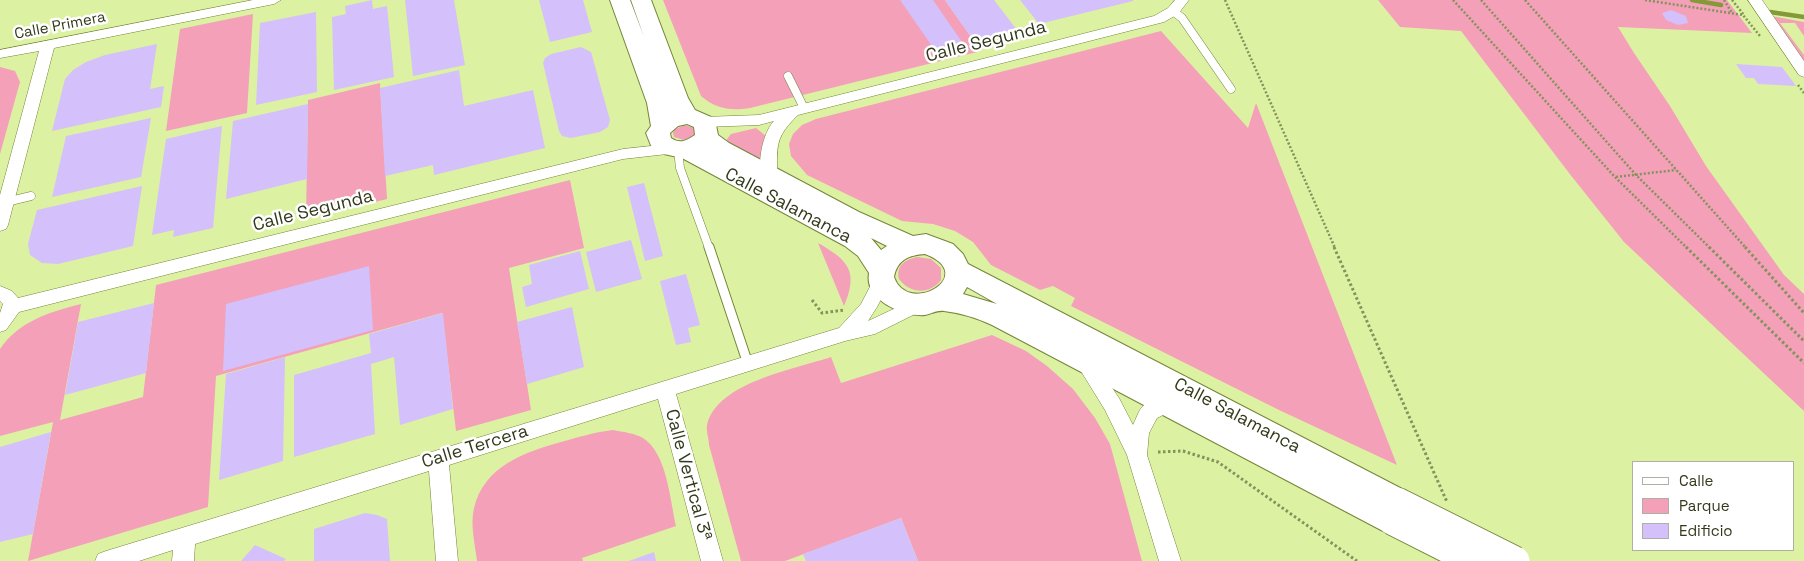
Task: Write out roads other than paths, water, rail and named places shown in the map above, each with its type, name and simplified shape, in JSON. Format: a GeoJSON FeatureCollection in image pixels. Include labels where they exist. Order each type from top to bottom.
{"type":"FeatureCollection","features":[{"type":"Feature","properties":{"kind":"main road"},"geometry":{"type":"LineString","coordinates":[[620,0],[658,103],[681,135]]}},
{"type":"Feature","properties":{"kind":"main road","name":"Calle Salamanca"},"geometry":{"type":"LineString","coordinates":[[641,0],[677,98],[681,135]]}},
{"type":"Feature","properties":{"kind":"main road","name":"Calle Salamanca"},"geometry":{"type":"LineString","coordinates":[[681,135],[721,149],[850,218],[910,245]]}},
{"type":"Feature","properties":{"kind":"main road","name":"Calle Salamanca"},"geometry":{"type":"LineString","coordinates":[[681,135],[854,239],[867,249],[882,275]]}},
{"type":"Feature","properties":{"kind":"main road"},"geometry":{"type":"LineString","coordinates":[[926,244],[942,249],[953,258],[959,271],[959,278],[953,290],[930,302],[899,299],[891,294],[882,275],[888,258],[893,252],[910,245],[926,244]]}},
{"type":"Feature","properties":{"kind":"main road","name":"Calle Salamanca"},"geometry":{"type":"LineString","coordinates":[[959,271],[1394,511],[1473,561]]}},
{"type":"Feature","properties":{"kind":"main road","name":"Calle Salamanca"},"geometry":{"type":"LineString","coordinates":[[930,302],[980,308],[1002,316],[1168,403],[1394,511],[1515,561]]}},
{"type":"Feature","properties":{"kind":"street","name":"Calle Primera"},"geometry":{"type":"LineString","coordinates":[[0,54],[274,0]]}},
{"type":"Feature","properties":{"kind":"street"},"geometry":{"type":"LineString","coordinates":[[1754,0],[1804,72]]}},
{"type":"Feature","properties":{"kind":"street","name":"Calle Segunda"},"geometry":{"type":"LineString","coordinates":[[12,307],[623,154],[681,135],[759,120],[1159,19],[1179,4]]}},
{"type":"Feature","properties":{"kind":"street"},"geometry":{"type":"LineString","coordinates":[[0,225],[48,45]]}},
{"type":"Feature","properties":{"kind":"street"},"geometry":{"type":"LineString","coordinates":[[769,174],[769,148],[775,129],[799,109]]}},
{"type":"Feature","properties":{"kind":"street","name":"Calle Tercera"},"geometry":{"type":"LineString","coordinates":[[845,334],[874,300],[882,275]]}},
{"type":"Feature","properties":{"kind":"street"},"geometry":{"type":"LineString","coordinates":[[0,293],[11,300],[12,307],[10,313],[0,326]]}},
{"type":"Feature","properties":{"kind":"street","name":"Calle Tercera"},"geometry":{"type":"LineString","coordinates":[[106,561],[845,334],[870,329],[930,302]]}},
{"type":"Feature","properties":{"kind":"street"},"geometry":{"type":"LineString","coordinates":[[1081,358],[1148,453]]}},
{"type":"Feature","properties":{"kind":"street","name":"Calle Vertical 3ª"},"geometry":{"type":"LineString","coordinates":[[665,389],[712,561]]}},
{"type":"Feature","properties":{"kind":"street"},"geometry":{"type":"LineString","coordinates":[[1168,403],[1150,412],[1139,432],[1148,453],[1170,561]]}},
{"type":"Feature","properties":{"kind":"street"},"geometry":{"type":"LineString","coordinates":[[438,459],[447,561]]}},
{"type":"Feature","properties":{"kind":"street"},"geometry":{"type":"LineString","coordinates":[[183,561],[185,536]]}},
{"type":"Feature","properties":{"kind":"lane"},"geometry":{"type":"LineString","coordinates":[[1179,4],[1182,18],[1231,89]]}},
{"type":"Feature","properties":{"kind":"lane"},"geometry":{"type":"LineString","coordinates":[[788,76],[799,109]]}},
{"type":"Feature","properties":{"kind":"lane"},"geometry":{"type":"LineString","coordinates":[[681,135],[680,168],[695,205],[748,364]]}},
{"type":"Feature","properties":{"kind":"lane"},"geometry":{"type":"LineString","coordinates":[[6,202],[31,196]]}},
{"type":"Feature","properties":{"kind":"waterway"},"geometry":{"type":"LineString","coordinates":[[1692,0],[1721,5]]}},
{"type":"Feature","properties":{"kind":"waterway"},"geometry":{"type":"LineString","coordinates":[[1770,12],[1804,17]]}}]}
